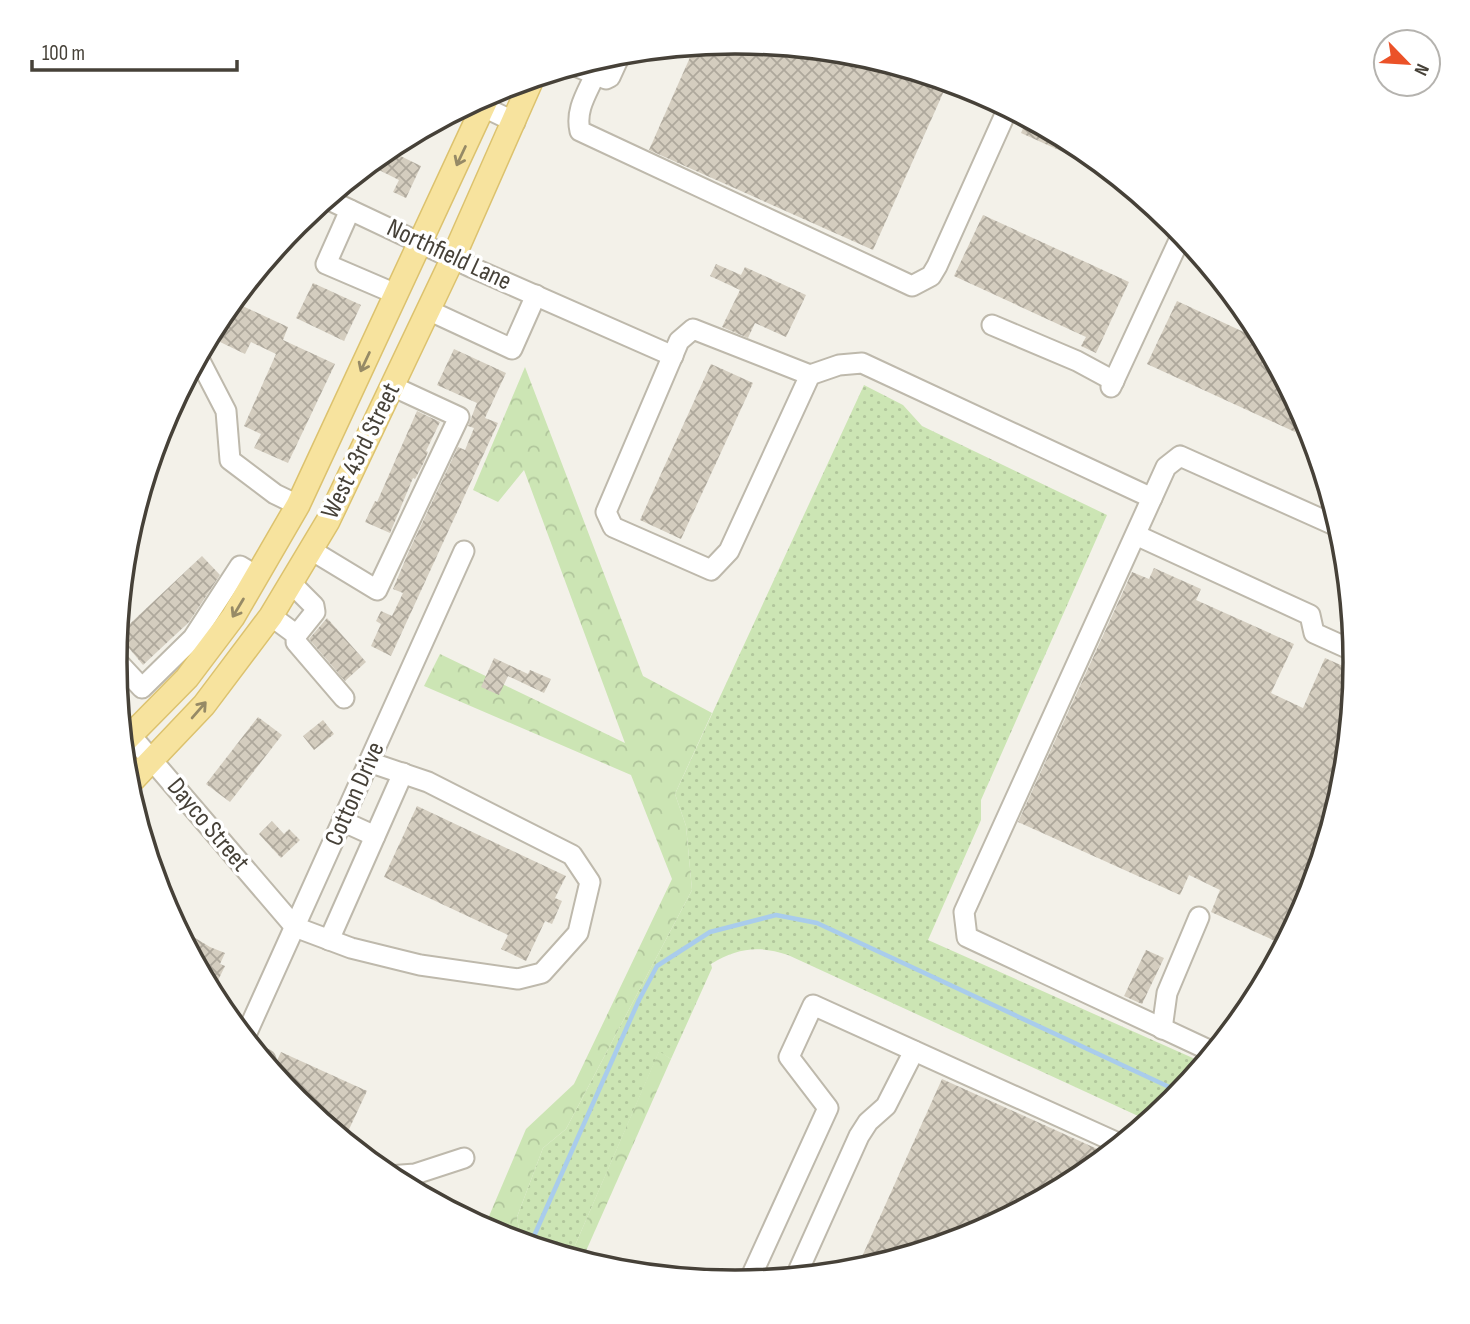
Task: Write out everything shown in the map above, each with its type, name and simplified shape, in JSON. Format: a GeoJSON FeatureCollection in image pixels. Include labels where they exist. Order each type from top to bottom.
{"type":"FeatureCollection","features":[{"type":"Feature","properties":{"kind":"main road","name":"West 43rd Street"},"geometry":{"type":"LineString","coordinates":[[138,775],[204,705],[271,615],[328,521],[453,258],[527,92]]}},
{"type":"Feature","properties":{"kind":"main road","name":"West 43rd Street"},"geometry":{"type":"LineString","coordinates":[[131,729],[187,678],[233,617],[298,505],[421,243],[477,112]]}},
{"type":"Feature","properties":{"kind":"main road"},"geometry":{"type":"LineString","coordinates":[[298,505],[328,521]]}},
{"type":"Feature","properties":{"kind":"street"},"geometry":{"type":"LineString","coordinates":[[589,72],[606,79],[610,78],[615,66]]}},
{"type":"Feature","properties":{"kind":"street"},"geometry":{"type":"LineString","coordinates":[[595,75],[579,109],[580,131],[912,286],[931,276],[937,266],[1004,117]]}},
{"type":"Feature","properties":{"kind":"street"},"geometry":{"type":"LineString","coordinates":[[490,106],[515,122]]}},
{"type":"Feature","properties":{"kind":"street","name":"Northfield Lane"},"geometry":{"type":"LineString","coordinates":[[336,203],[673,356]]}},
{"type":"Feature","properties":{"kind":"street"},"geometry":{"type":"LineString","coordinates":[[350,210],[326,264],[396,295]]}},
{"type":"Feature","properties":{"kind":"street"},"geometry":{"type":"LineString","coordinates":[[992,325],[1077,361],[1112,384],[1177,245]]}},
{"type":"Feature","properties":{"kind":"street"},"geometry":{"type":"LineString","coordinates":[[428,310],[512,349],[536,295]]}},
{"type":"Feature","properties":{"kind":"street"},"geometry":{"type":"LineString","coordinates":[[810,375],[729,551],[711,570],[613,527],[606,512],[679,341],[693,329],[810,375],[839,365],[862,363],[1152,498]]}},
{"type":"Feature","properties":{"kind":"street"},"geometry":{"type":"LineString","coordinates":[[204,368],[226,411],[230,460],[275,494],[298,505]]}},
{"type":"Feature","properties":{"kind":"street"},"geometry":{"type":"LineString","coordinates":[[311,550],[377,590],[459,417],[392,386]]}},
{"type":"Feature","properties":{"kind":"street"},"geometry":{"type":"LineString","coordinates":[[1204,1048],[967,937],[964,912],[1166,467],[1180,456],[1326,521]]}},
{"type":"Feature","properties":{"kind":"street"},"geometry":{"type":"LineString","coordinates":[[1136,535],[1310,615],[1314,633],[1342,646]]}},
{"type":"Feature","properties":{"kind":"street","name":"Cotton Drive"},"geometry":{"type":"LineString","coordinates":[[249,1027],[464,551]]}},
{"type":"Feature","properties":{"kind":"street"},"geometry":{"type":"LineString","coordinates":[[128,672],[142,688],[194,638],[240,566],[257,576]]}},
{"type":"Feature","properties":{"kind":"street"},"geometry":{"type":"LineString","coordinates":[[291,583],[314,606],[315,612],[297,632],[296,642],[344,698]]}},
{"type":"Feature","properties":{"kind":"street"},"geometry":{"type":"LineString","coordinates":[[271,615],[297,632]]}},
{"type":"Feature","properties":{"kind":"street","name":"Dayco Street"},"geometry":{"type":"LineString","coordinates":[[132,741],[153,761],[295,927]]}},
{"type":"Feature","properties":{"kind":"street"},"geometry":{"type":"LineString","coordinates":[[295,927],[351,948],[420,965],[518,979],[542,972],[578,933],[590,882],[572,855],[428,782],[369,762]]}},
{"type":"Feature","properties":{"kind":"street"},"geometry":{"type":"LineString","coordinates":[[329,940],[403,774]]}},
{"type":"Feature","properties":{"kind":"street"},"geometry":{"type":"LineString","coordinates":[[342,821],[375,836]]}},
{"type":"Feature","properties":{"kind":"street"},"geometry":{"type":"LineString","coordinates":[[1161,1028],[1167,993],[1199,917]]}},
{"type":"Feature","properties":{"kind":"street"},"geometry":{"type":"LineString","coordinates":[[754,1269],[828,1108],[789,1057],[813,1005],[1110,1140]]}},
{"type":"Feature","properties":{"kind":"street"},"geometry":{"type":"LineString","coordinates":[[800,1266],[859,1136],[868,1122],[886,1106],[914,1051]]}},
{"type":"Feature","properties":{"kind":"street"},"geometry":{"type":"LineString","coordinates":[[409,1174],[464,1158]]}},
{"type":"Feature","properties":{"kind":"green space"},"geometry":{"type":"Polygon","coordinates":[[[525,367],[643,676],[712,713],[675,794],[686,826],[692,890],[566,1129],[543,1148],[517,1217],[519,1229],[489,1217],[526,1129],[574,1084],[672,879],[631,775],[424,686],[440,654],[625,743],[524,470],[498,502],[473,490],[525,367]]]}},
{"type":"Feature","properties":{"kind":"green space"},"geometry":{"type":"Polygon","coordinates":[[[864,385],[903,405],[922,426],[1107,515],[981,800],[981,820],[928,940],[1195,1059],[1139,1116],[788,955],[758,949],[739,951],[711,964],[712,968],[671,1059],[659,1052],[574,1248],[519,1229],[517,1217],[543,1148],[566,1129],[692,890],[686,826],[675,794],[864,385]]]}},
{"type":"Feature","properties":{"kind":"green space"},"geometry":{"type":"Polygon","coordinates":[[[659,1051],[671,1059],[586,1251],[574,1248],[659,1051]]]}},
{"type":"Feature","properties":{"kind":"building"},"geometry":{"type":"Polygon","coordinates":[[[735,54],[814,59],[892,75],[944,92],[873,250],[649,150],[690,56],[735,54]]]}},
{"type":"Feature","properties":{"kind":"building"},"geometry":{"type":"Polygon","coordinates":[[[1023,128],[1070,155],[1021,133],[1023,128]]]}},
{"type":"Feature","properties":{"kind":"building"},"geometry":{"type":"Polygon","coordinates":[[[399,156],[421,166],[406,198],[393,192],[399,180],[379,170],[399,156]]]}},
{"type":"Feature","properties":{"kind":"building"},"geometry":{"type":"Polygon","coordinates":[[[983,215],[1129,282],[1096,353],[1081,346],[1086,337],[954,276],[983,215]]]}},
{"type":"Feature","properties":{"kind":"building"},"geometry":{"type":"Polygon","coordinates":[[[716,264],[741,275],[745,267],[806,295],[786,337],[755,323],[748,338],[722,327],[740,290],[710,276],[716,264]]]}},
{"type":"Feature","properties":{"kind":"building"},"geometry":{"type":"Polygon","coordinates":[[[313,283],[361,305],[344,341],[296,318],[313,283]]]}},
{"type":"Feature","properties":{"kind":"building"},"geometry":{"type":"Polygon","coordinates":[[[1177,301],[1245,333],[1280,393],[1296,430],[1295,432],[1147,364],[1177,301]]]}},
{"type":"Feature","properties":{"kind":"building"},"geometry":{"type":"Polygon","coordinates":[[[243,306],[288,327],[283,340],[335,364],[288,463],[254,448],[261,434],[244,426],[276,354],[251,342],[245,354],[219,342],[243,306]]]}},
{"type":"Feature","properties":{"kind":"building"},"geometry":{"type":"Polygon","coordinates":[[[454,349],[506,373],[485,418],[498,423],[391,656],[371,646],[381,624],[376,621],[381,611],[392,616],[403,593],[393,589],[409,551],[458,447],[465,450],[474,428],[468,426],[477,403],[437,385],[454,349]]]}},
{"type":"Feature","properties":{"kind":"building"},"geometry":{"type":"Polygon","coordinates":[[[711,364],[753,383],[681,539],[640,520],[711,364]]]}},
{"type":"Feature","properties":{"kind":"building"},"geometry":{"type":"Polygon","coordinates":[[[417,411],[440,422],[390,533],[365,522],[375,501],[377,502],[417,411]]]}},
{"type":"Feature","properties":{"kind":"building"},"geometry":{"type":"Polygon","coordinates":[[[202,556],[220,575],[189,622],[143,665],[128,647],[129,625],[202,556]]]}},
{"type":"Feature","properties":{"kind":"building"},"geometry":{"type":"Polygon","coordinates":[[[1154,568],[1201,589],[1196,600],[1294,644],[1271,693],[1303,708],[1325,658],[1343,666],[1338,741],[1322,819],[1296,895],[1275,941],[1211,912],[1220,890],[1189,875],[1180,895],[1018,822],[1132,572],[1149,579],[1154,568]]]}},
{"type":"Feature","properties":{"kind":"building"},"geometry":{"type":"Polygon","coordinates":[[[327,618],[366,662],[345,681],[309,639],[327,618]]]}},
{"type":"Feature","properties":{"kind":"building"},"geometry":{"type":"Polygon","coordinates":[[[494,658],[528,674],[530,670],[551,679],[544,693],[508,676],[499,695],[481,687],[494,658]]]}},
{"type":"Feature","properties":{"kind":"building"},"geometry":{"type":"Polygon","coordinates":[[[258,717],[282,735],[230,802],[206,784],[258,717]]]}},
{"type":"Feature","properties":{"kind":"building"},"geometry":{"type":"Polygon","coordinates":[[[323,720],[334,734],[314,750],[303,736],[323,720]]]}},
{"type":"Feature","properties":{"kind":"building"},"geometry":{"type":"Polygon","coordinates":[[[417,806],[566,876],[555,898],[562,901],[552,924],[545,921],[526,961],[501,949],[508,935],[384,877],[417,806]]]}},
{"type":"Feature","properties":{"kind":"building"},"geometry":{"type":"Polygon","coordinates":[[[272,821],[284,834],[289,829],[300,840],[281,858],[259,834],[272,821]]]}},
{"type":"Feature","properties":{"kind":"building"},"geometry":{"type":"Polygon","coordinates":[[[193,937],[225,953],[220,964],[225,966],[218,981],[193,937]]]}},
{"type":"Feature","properties":{"kind":"building"},"geometry":{"type":"Polygon","coordinates":[[[1146,950],[1164,958],[1142,1004],[1124,996],[1146,950]]]}},
{"type":"Feature","properties":{"kind":"building"},"geometry":{"type":"Polygon","coordinates":[[[281,1052],[367,1091],[348,1131],[305,1092],[277,1061],[281,1052]]]}},
{"type":"Feature","properties":{"kind":"building"},"geometry":{"type":"Polygon","coordinates":[[[942,1079],[1098,1149],[1039,1188],[1004,1207],[930,1237],[862,1256],[942,1079]]]}},
{"type":"Feature","properties":{"kind":"waterway"},"geometry":{"type":"LineString","coordinates":[[534,1235],[639,1000],[657,966],[710,932],[776,915],[817,923],[1170,1087]]}}]}
